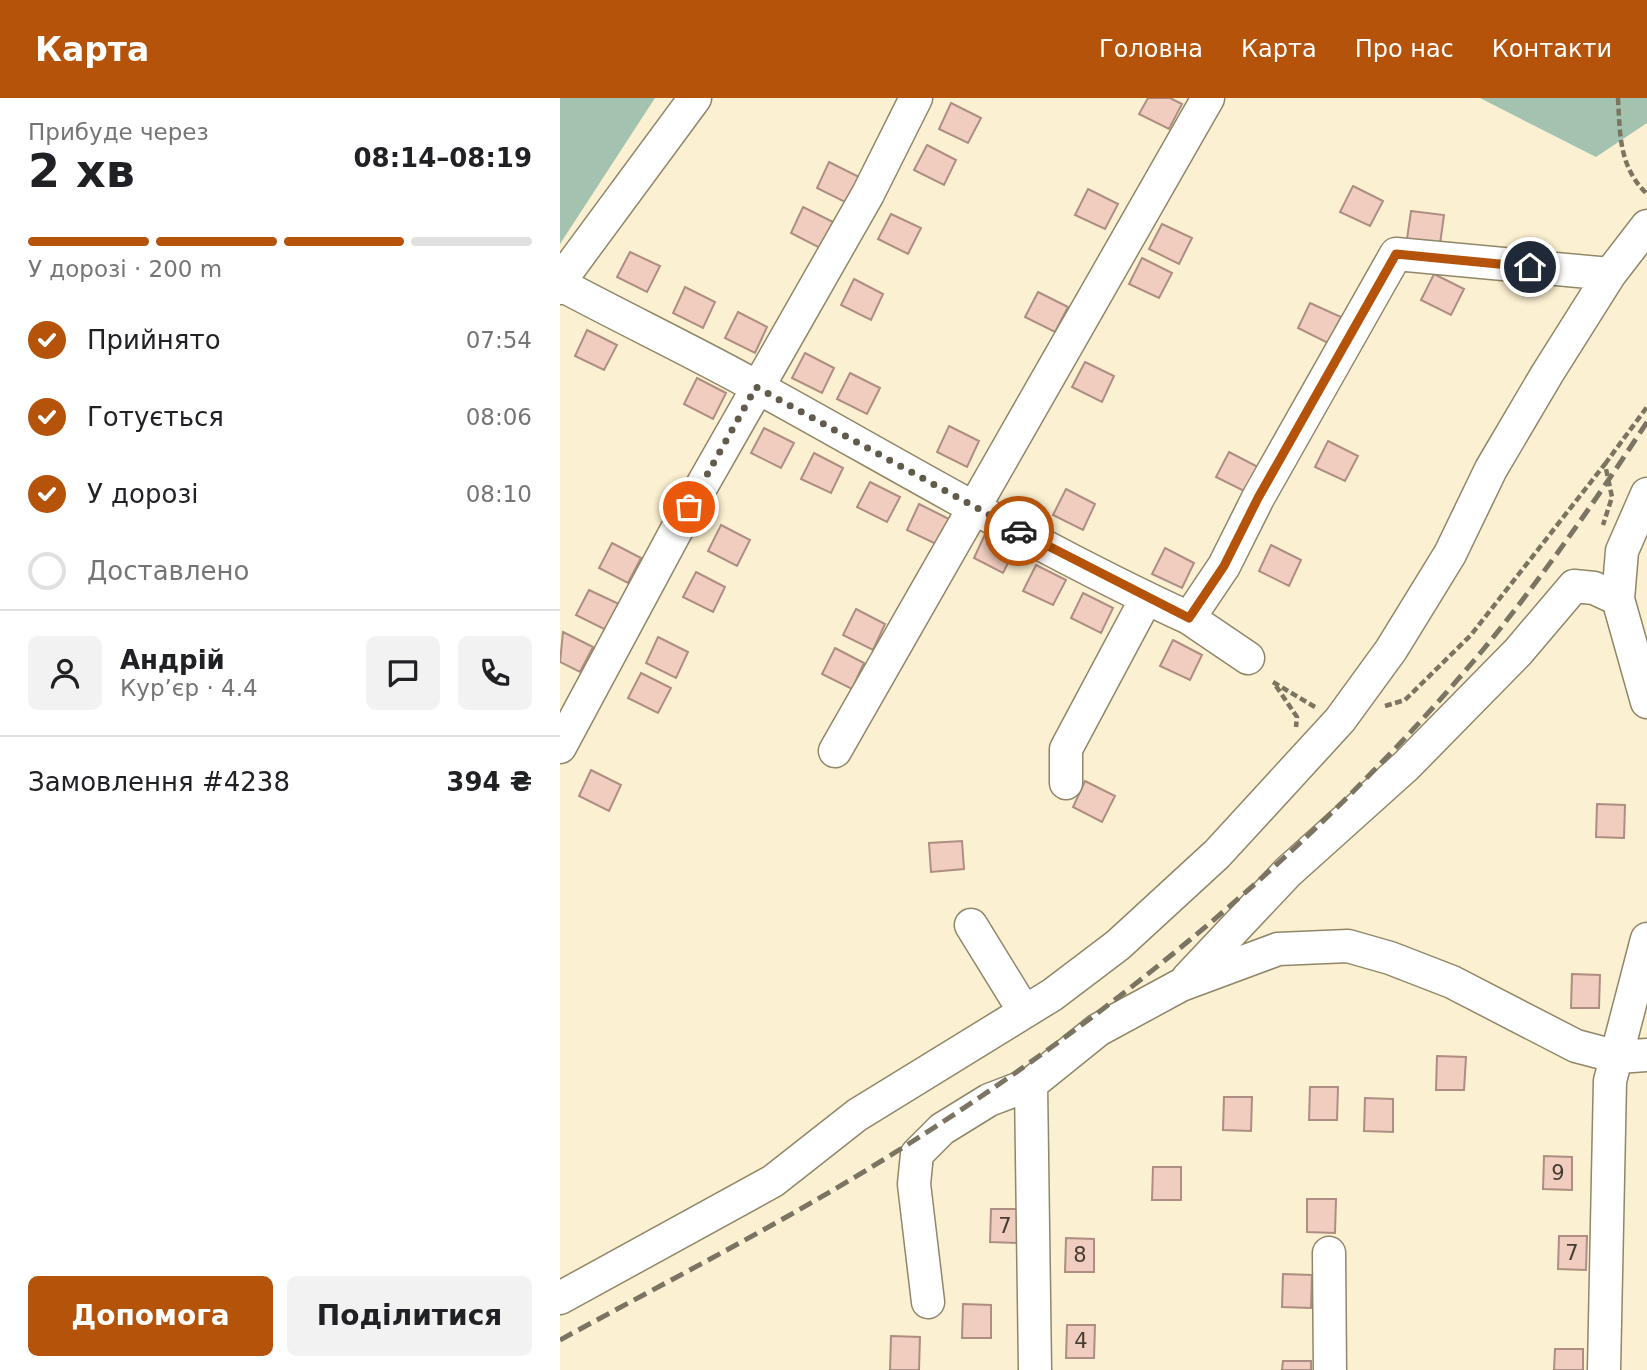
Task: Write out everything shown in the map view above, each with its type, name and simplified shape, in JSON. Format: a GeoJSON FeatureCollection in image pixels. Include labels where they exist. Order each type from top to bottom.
{"type":"FeatureCollection","features":[{"type":"Feature","properties":{"kind":"street"},"geometry":{"type":"LineString","coordinates":[[560,281],[695,98]]}},
{"type":"Feature","properties":{"kind":"street"},"geometry":{"type":"LineString","coordinates":[[560,747],[756,387],[868,194],[916,98]]}},
{"type":"Feature","properties":{"kind":"street"},"geometry":{"type":"LineString","coordinates":[[835,751],[1208,98]]}},
{"type":"Feature","properties":{"kind":"street"},"geometry":{"type":"LineString","coordinates":[[560,1298],[773,1181],[857,1115],[1052,995],[1118,945],[1207,864],[1340,720],[1391,650],[1450,554],[1491,469],[1610,274],[1647,226]]}},
{"type":"Feature","properties":{"kind":"street"},"geometry":{"type":"LineString","coordinates":[[1189,618],[1224,566],[1258,498],[1396,254],[1610,274]]}},
{"type":"Feature","properties":{"kind":"street"},"geometry":{"type":"LineString","coordinates":[[560,288],[567,288],[756,387],[1146,599],[1189,618],[1248,658]]}},
{"type":"Feature","properties":{"kind":"street"},"geometry":{"type":"LineString","coordinates":[[1647,494],[1621,559],[1618,599],[1647,702]]}},
{"type":"Feature","properties":{"kind":"street"},"geometry":{"type":"LineString","coordinates":[[1181,985],[1288,872],[1415,757],[1518,652],[1574,586],[1594,588],[1618,599]]}},
{"type":"Feature","properties":{"kind":"street"},"geometry":{"type":"LineString","coordinates":[[1066,783],[1066,749],[1146,599]]}},
{"type":"Feature","properties":{"kind":"street"},"geometry":{"type":"LineString","coordinates":[[971,925],[1024,1012]]}},
{"type":"Feature","properties":{"kind":"street"},"geometry":{"type":"LineString","coordinates":[[1604,1370],[1610,1081],[1632,1056],[1647,939]]}},
{"type":"Feature","properties":{"kind":"street"},"geometry":{"type":"LineString","coordinates":[[928,1302],[914,1184],[917,1154],[942,1129],[989,1100],[1031,1084],[1098,1030],[1181,985],[1278,949],[1348,946],[1391,958],[1452,982],[1576,1046],[1632,1056]]}},
{"type":"Feature","properties":{"kind":"street"},"geometry":{"type":"LineString","coordinates":[[1031,1084],[1035,1370]]}},
{"type":"Feature","properties":{"kind":"street"},"geometry":{"type":"LineString","coordinates":[[1329,1253],[1330,1370]]}},
{"type":"Feature","properties":{"kind":"path"},"geometry":{"type":"LineString","coordinates":[[1618,98],[1620,151],[1634,181],[1647,194]]}},
{"type":"Feature","properties":{"kind":"path"},"geometry":{"type":"LineString","coordinates":[[1273,682],[1340,720],[1405,700],[1471,635],[1647,407]]}},
{"type":"Feature","properties":{"kind":"path"},"geometry":{"type":"LineString","coordinates":[[1605,464],[1612,497],[1601,522],[1621,559]]}},
{"type":"Feature","properties":{"kind":"green space"},"geometry":{"type":"Polygon","coordinates":[[[560,98],[655,98],[560,244],[560,98]]]}},
{"type":"Feature","properties":{"kind":"green space"},"geometry":{"type":"Polygon","coordinates":[[[1480,98],[1647,98],[1647,123],[1596,157],[1480,98]]]}},
{"type":"Feature","properties":{"kind":"building"},"geometry":{"type":"Polygon","coordinates":[[[1148,98],[1170,98],[1182,104],[1169,129],[1139,114],[1148,98]]]}},
{"type":"Feature","properties":{"kind":"building"},"geometry":{"type":"Polygon","coordinates":[[[951,103],[981,118],[968,143],[939,129],[951,103]]]}},
{"type":"Feature","properties":{"kind":"building"},"geometry":{"type":"Polygon","coordinates":[[[927,145],[956,160],[944,185],[914,170],[927,145]]]}},
{"type":"Feature","properties":{"kind":"building"},"geometry":{"type":"Polygon","coordinates":[[[829,162],[859,177],[847,203],[817,188],[829,162]]]}},
{"type":"Feature","properties":{"kind":"building"},"geometry":{"type":"Polygon","coordinates":[[[1353,186],[1383,201],[1370,226],[1340,212],[1353,186]]]}},
{"type":"Feature","properties":{"kind":"building"},"geometry":{"type":"Polygon","coordinates":[[[1088,189],[1118,204],[1105,229],[1075,215],[1088,189]]]}},
{"type":"Feature","properties":{"kind":"building"},"geometry":{"type":"Polygon","coordinates":[[[803,207],[833,222],[820,248],[791,233],[803,207]]]}},
{"type":"Feature","properties":{"kind":"building"},"geometry":{"type":"Polygon","coordinates":[[[1411,211],[1444,215],[1440,244],[1407,239],[1411,211]]]}},
{"type":"Feature","properties":{"kind":"building"},"geometry":{"type":"Polygon","coordinates":[[[891,214],[921,228],[908,254],[878,239],[891,214]]]}},
{"type":"Feature","properties":{"kind":"building"},"geometry":{"type":"Polygon","coordinates":[[[1162,224],[1192,238],[1179,264],[1149,249],[1162,224]]]}},
{"type":"Feature","properties":{"kind":"building"},"geometry":{"type":"Polygon","coordinates":[[[630,252],[660,266],[647,292],[617,277],[630,252]]]}},
{"type":"Feature","properties":{"kind":"building"},"geometry":{"type":"Polygon","coordinates":[[[1142,258],[1172,273],[1159,298],[1129,284],[1142,258]]]}},
{"type":"Feature","properties":{"kind":"building"},"geometry":{"type":"Polygon","coordinates":[[[1434,274],[1464,289],[1451,315],[1421,300],[1434,274]]]}},
{"type":"Feature","properties":{"kind":"building"},"geometry":{"type":"Polygon","coordinates":[[[854,279],[883,294],[871,320],[841,305],[854,279]]]}},
{"type":"Feature","properties":{"kind":"building"},"geometry":{"type":"Polygon","coordinates":[[[685,287],[715,302],[703,328],[673,313],[685,287]]]}},
{"type":"Feature","properties":{"kind":"building"},"geometry":{"type":"Polygon","coordinates":[[[1038,292],[1068,307],[1055,332],[1025,317],[1038,292]]]}},
{"type":"Feature","properties":{"kind":"building"},"geometry":{"type":"Polygon","coordinates":[[[1310,303],[1341,317],[1328,343],[1298,328],[1310,303]]]}},
{"type":"Feature","properties":{"kind":"building"},"geometry":{"type":"Polygon","coordinates":[[[738,312],[767,327],[755,353],[725,338],[738,312]]]}},
{"type":"Feature","properties":{"kind":"building"},"geometry":{"type":"Polygon","coordinates":[[[587,330],[617,345],[604,370],[575,356],[587,330]]]}},
{"type":"Feature","properties":{"kind":"building"},"geometry":{"type":"Polygon","coordinates":[[[805,353],[834,368],[822,393],[792,378],[805,353]]]}},
{"type":"Feature","properties":{"kind":"building"},"geometry":{"type":"Polygon","coordinates":[[[1085,362],[1114,376],[1102,402],[1072,387],[1085,362]]]}},
{"type":"Feature","properties":{"kind":"building"},"geometry":{"type":"Polygon","coordinates":[[[850,373],[880,388],[867,414],[837,399],[850,373]]]}},
{"type":"Feature","properties":{"kind":"building"},"geometry":{"type":"Polygon","coordinates":[[[697,378],[726,393],[713,419],[684,404],[697,378]]]}},
{"type":"Feature","properties":{"kind":"building"},"geometry":{"type":"Polygon","coordinates":[[[949,426],[979,441],[967,467],[937,452],[949,426]]]}},
{"type":"Feature","properties":{"kind":"building"},"geometry":{"type":"Polygon","coordinates":[[[764,428],[794,443],[781,468],[751,453],[764,428]]]}},
{"type":"Feature","properties":{"kind":"building"},"geometry":{"type":"Polygon","coordinates":[[[1328,441],[1358,456],[1345,481],[1315,467],[1328,441]]]}},
{"type":"Feature","properties":{"kind":"building"},"geometry":{"type":"Polygon","coordinates":[[[1229,452],[1258,467],[1246,492],[1216,477],[1229,452]]]}},
{"type":"Feature","properties":{"kind":"building"},"geometry":{"type":"Polygon","coordinates":[[[814,453],[843,468],[831,493],[801,479],[814,453]]]}},
{"type":"Feature","properties":{"kind":"building"},"geometry":{"type":"Polygon","coordinates":[[[870,482],[900,497],[887,522],[857,507],[870,482]]]}},
{"type":"Feature","properties":{"kind":"building"},"geometry":{"type":"Polygon","coordinates":[[[1066,489],[1095,504],[1083,530],[1053,515],[1066,489]]]}},
{"type":"Feature","properties":{"kind":"building"},"geometry":{"type":"Polygon","coordinates":[[[919,504],[949,519],[936,544],[907,530],[919,504]]]}},
{"type":"Feature","properties":{"kind":"building"},"geometry":{"type":"Polygon","coordinates":[[[721,525],[750,540],[737,566],[708,551],[721,525]]]}},
{"type":"Feature","properties":{"kind":"building"},"geometry":{"type":"Polygon","coordinates":[[[986,532],[1016,547],[1003,573],[974,558],[986,532]]]}},
{"type":"Feature","properties":{"kind":"building"},"geometry":{"type":"Polygon","coordinates":[[[612,543],[641,558],[628,583],[599,568],[612,543]]]}},
{"type":"Feature","properties":{"kind":"building"},"geometry":{"type":"Polygon","coordinates":[[[1271,545],[1301,560],[1289,586],[1259,571],[1271,545]]]}},
{"type":"Feature","properties":{"kind":"building"},"geometry":{"type":"Polygon","coordinates":[[[1165,548],[1194,563],[1182,588],[1152,574],[1165,548]]]}},
{"type":"Feature","properties":{"kind":"building"},"geometry":{"type":"Polygon","coordinates":[[[1036,565],[1066,580],[1053,605],[1023,591],[1036,565]]]}},
{"type":"Feature","properties":{"kind":"building"},"geometry":{"type":"Polygon","coordinates":[[[696,572],[725,587],[713,612],[683,597],[696,572]]]}},
{"type":"Feature","properties":{"kind":"building"},"geometry":{"type":"Polygon","coordinates":[[[589,590],[619,604],[606,630],[576,615],[589,590]]]}},
{"type":"Feature","properties":{"kind":"building"},"geometry":{"type":"Polygon","coordinates":[[[1083,593],[1113,608],[1101,633],[1071,618],[1083,593]]]}},
{"type":"Feature","properties":{"kind":"building"},"geometry":{"type":"Polygon","coordinates":[[[856,609],[885,624],[873,650],[843,635],[856,609]]]}},
{"type":"Feature","properties":{"kind":"building"},"geometry":{"type":"Polygon","coordinates":[[[563,632],[593,647],[580,672],[560,662],[563,632]]]}},
{"type":"Feature","properties":{"kind":"building"},"geometry":{"type":"Polygon","coordinates":[[[658,637],[688,652],[676,678],[646,663],[658,637]]]}},
{"type":"Feature","properties":{"kind":"building"},"geometry":{"type":"Polygon","coordinates":[[[1173,640],[1202,655],[1190,680],[1160,666],[1173,640]]]}},
{"type":"Feature","properties":{"kind":"building"},"geometry":{"type":"Polygon","coordinates":[[[835,648],[864,663],[852,689],[822,674],[835,648]]]}},
{"type":"Feature","properties":{"kind":"building"},"geometry":{"type":"Polygon","coordinates":[[[641,673],[671,688],[658,713],[628,698],[641,673]]]}},
{"type":"Feature","properties":{"kind":"building"},"geometry":{"type":"Polygon","coordinates":[[[591,770],[621,785],[609,811],[579,796],[591,770]]]}},
{"type":"Feature","properties":{"kind":"building"},"geometry":{"type":"Polygon","coordinates":[[[1085,781],[1115,796],[1102,822],[1073,807],[1085,781]]]}},
{"type":"Feature","properties":{"kind":"building"},"geometry":{"type":"Polygon","coordinates":[[[1597,804],[1625,805],[1624,838],[1596,837],[1597,804]]]}},
{"type":"Feature","properties":{"kind":"building"},"geometry":{"type":"Polygon","coordinates":[[[962,841],[964,869],[931,872],[929,843],[962,841]]]}},
{"type":"Feature","properties":{"kind":"building"},"geometry":{"type":"Polygon","coordinates":[[[1572,974],[1600,975],[1599,1008],[1571,1008],[1572,974]]]}},
{"type":"Feature","properties":{"kind":"building"},"geometry":{"type":"Polygon","coordinates":[[[1437,1056],[1466,1057],[1464,1090],[1436,1090],[1437,1056]]]}},
{"type":"Feature","properties":{"kind":"building"},"geometry":{"type":"Polygon","coordinates":[[[1310,1087],[1338,1087],[1337,1120],[1309,1120],[1310,1087]]]}},
{"type":"Feature","properties":{"kind":"building"},"geometry":{"type":"Polygon","coordinates":[[[1224,1097],[1252,1097],[1251,1131],[1223,1130],[1224,1097]]]}},
{"type":"Feature","properties":{"kind":"building"},"geometry":{"type":"Polygon","coordinates":[[[1365,1098],[1393,1099],[1393,1132],[1364,1131],[1365,1098]]]}},
{"type":"Feature","properties":{"kind":"building"},"geometry":{"type":"Polygon","coordinates":[[[1544,1156],[1572,1157],[1572,1190],[1543,1189],[1544,1156]]]}},
{"type":"Feature","properties":{"kind":"building"},"geometry":{"type":"Polygon","coordinates":[[[1153,1167],[1181,1167],[1181,1200],[1152,1200],[1153,1167]]]}},
{"type":"Feature","properties":{"kind":"building"},"geometry":{"type":"Polygon","coordinates":[[[1307,1199],[1336,1199],[1335,1233],[1307,1232],[1307,1199]]]}},
{"type":"Feature","properties":{"kind":"building"},"geometry":{"type":"Polygon","coordinates":[[[991,1209],[1019,1209],[1019,1243],[990,1242],[991,1209]]]}},
{"type":"Feature","properties":{"kind":"building"},"geometry":{"type":"Polygon","coordinates":[[[1559,1236],[1587,1236],[1586,1270],[1558,1269],[1559,1236]]]}},
{"type":"Feature","properties":{"kind":"building"},"geometry":{"type":"Polygon","coordinates":[[[1066,1238],[1094,1239],[1094,1272],[1065,1272],[1066,1238]]]}},
{"type":"Feature","properties":{"kind":"building"},"geometry":{"type":"Polygon","coordinates":[[[1283,1274],[1312,1275],[1311,1308],[1282,1307],[1283,1274]]]}},
{"type":"Feature","properties":{"kind":"building"},"geometry":{"type":"Polygon","coordinates":[[[963,1304],[991,1305],[991,1338],[962,1338],[963,1304]]]}},
{"type":"Feature","properties":{"kind":"building"},"geometry":{"type":"Polygon","coordinates":[[[1067,1325],[1095,1325],[1094,1358],[1066,1358],[1067,1325]]]}},
{"type":"Feature","properties":{"kind":"building"},"geometry":{"type":"Polygon","coordinates":[[[891,1336],[920,1337],[919,1370],[890,1370],[891,1336]]]}},
{"type":"Feature","properties":{"kind":"building"},"geometry":{"type":"Polygon","coordinates":[[[1555,1349],[1583,1349],[1583,1370],[1554,1370],[1555,1349]]]}},
{"type":"Feature","properties":{"kind":"building"},"geometry":{"type":"Polygon","coordinates":[[[1283,1361],[1311,1361],[1311,1370],[1282,1370],[1283,1361]]]}},
{"type":"Feature","properties":{"kind":"railway"},"geometry":{"type":"LineString","coordinates":[[560,1340],[763,1230],[883,1160],[1046,1051],[1203,929],[1349,796],[1417,725],[1482,651],[1568,538],[1647,422]]}},
{"type":"Feature","properties":{"kind":"way so far"},"geometry":{"type":"LineString","coordinates":[[689,507],[756,387],[1019,531]]}},
{"type":"Feature","properties":{"kind":"route"},"geometry":{"type":"LineString","coordinates":[[1019,531],[1139,595],[1189,618],[1224,566],[1258,498],[1396,254],[1530,267]]}}]}
